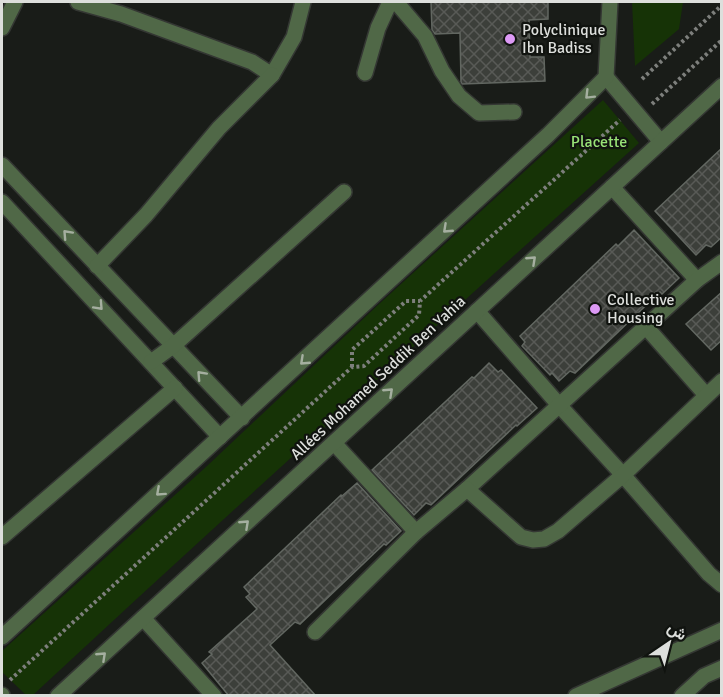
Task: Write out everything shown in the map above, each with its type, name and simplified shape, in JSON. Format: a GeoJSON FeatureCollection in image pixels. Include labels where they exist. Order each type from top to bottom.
{"type":"FeatureCollection","features":[{"type":"Feature","properties":{"kind":"street"},"geometry":{"type":"LineString","coordinates":[[2,28],[15,2]]}},
{"type":"Feature","properties":{"kind":"street"},"geometry":{"type":"LineString","coordinates":[[78,2],[121,14],[252,62],[272,75]]}},
{"type":"Feature","properties":{"kind":"street"},"geometry":{"type":"LineString","coordinates":[[97,266],[147,215],[219,128],[272,75],[294,36],[303,2]]}},
{"type":"Feature","properties":{"kind":"street"},"geometry":{"type":"LineString","coordinates":[[365,73],[378,28],[390,2]]}},
{"type":"Feature","properties":{"kind":"street"},"geometry":{"type":"LineString","coordinates":[[396,2],[425,36],[442,71],[459,96],[479,113],[514,112]]}},
{"type":"Feature","properties":{"kind":"street"},"geometry":{"type":"LineString","coordinates":[[2,638],[548,135],[606,77],[610,2]]}},
{"type":"Feature","properties":{"kind":"street"},"geometry":{"type":"LineString","coordinates":[[606,77],[661,142]]}},
{"type":"Feature","properties":{"kind":"street","name":"Allées Mohamed Seddik Ben Yahia"},"geometry":{"type":"LineString","coordinates":[[58,696],[722,86]]}},
{"type":"Feature","properties":{"kind":"street"},"geometry":{"type":"LineString","coordinates":[[2,165],[242,418]]}},
{"type":"Feature","properties":{"kind":"street"},"geometry":{"type":"LineString","coordinates":[[612,187],[698,280]]}},
{"type":"Feature","properties":{"kind":"street"},"geometry":{"type":"LineString","coordinates":[[152,362],[173,346],[344,192]]}},
{"type":"Feature","properties":{"kind":"street"},"geometry":{"type":"LineString","coordinates":[[2,202],[220,437]]}},
{"type":"Feature","properties":{"kind":"street"},"geometry":{"type":"LineString","coordinates":[[315,632],[416,532],[467,489],[698,280],[722,262]]}},
{"type":"Feature","properties":{"kind":"street"},"geometry":{"type":"LineString","coordinates":[[477,311],[709,574],[722,585]]}},
{"type":"Feature","properties":{"kind":"street"},"geometry":{"type":"LineString","coordinates":[[647,328],[706,395]]}},
{"type":"Feature","properties":{"kind":"street"},"geometry":{"type":"LineString","coordinates":[[467,489],[520,537],[532,540],[544,539],[558,531],[623,475],[722,381]]}},
{"type":"Feature","properties":{"kind":"street"},"geometry":{"type":"LineString","coordinates":[[2,537],[176,388]]}},
{"type":"Feature","properties":{"kind":"street"},"geometry":{"type":"LineString","coordinates":[[334,442],[416,532]]}},
{"type":"Feature","properties":{"kind":"street"},"geometry":{"type":"LineString","coordinates":[[143,618],[214,696]]}},
{"type":"Feature","properties":{"kind":"street"},"geometry":{"type":"LineString","coordinates":[[576,696],[722,630]]}},
{"type":"Feature","properties":{"kind":"street"},"geometry":{"type":"LineString","coordinates":[[682,696],[704,676],[722,668]]}},
{"type":"Feature","properties":{"kind":"path"},"geometry":{"type":"LineString","coordinates":[[642,79],[722,5]]}},
{"type":"Feature","properties":{"kind":"path"},"geometry":{"type":"LineString","coordinates":[[652,104],[722,40]]}},
{"type":"Feature","properties":{"kind":"path"},"geometry":{"type":"LineString","coordinates":[[352,366],[352,350],[406,301],[420,301],[620,120]]}},
{"type":"Feature","properties":{"kind":"path"},"geometry":{"type":"LineString","coordinates":[[10,680],[352,366],[364,366],[419,315],[420,301]]}},
{"type":"Feature","properties":{"kind":"green space"},"geometry":{"type":"Polygon","coordinates":[[[632,2],[683,2],[679,29],[635,66],[632,2]]]}},
{"type":"Feature","properties":{"kind":"green space","name":"Placette"},"geometry":{"type":"Polygon","coordinates":[[[603,100],[639,143],[33,695],[26,695],[2,672],[2,651],[207,466],[378,305],[603,100]]]}},
{"type":"Feature","properties":{"kind":"building","name":"Polyclinique Ibn Badiss"},"geometry":{"type":"Polygon","coordinates":[[[431,2],[548,2],[548,19],[529,20],[530,57],[544,57],[545,81],[462,84],[460,33],[435,34],[432,30],[431,2]]]}},
{"type":"Feature","properties":{"kind":"building","name":"Collective Housing"},"geometry":{"type":"Polygon","coordinates":[[[722,148],[722,237],[711,247],[706,245],[696,255],[655,211],[722,148]]]}},
{"type":"Feature","properties":{"kind":"building","name":"Collective Housing"},"geometry":{"type":"Polygon","coordinates":[[[634,230],[679,278],[662,294],[660,292],[575,373],[570,371],[559,381],[552,373],[550,375],[522,346],[525,342],[520,336],[616,244],[618,246],[634,230]]]}},
{"type":"Feature","properties":{"kind":"building"},"geometry":{"type":"Polygon","coordinates":[[[722,292],[722,340],[711,350],[686,324],[722,292]]]}},
{"type":"Feature","properties":{"kind":"building"},"geometry":{"type":"Polygon","coordinates":[[[489,363],[498,372],[501,370],[537,408],[431,505],[426,503],[414,515],[372,470],[489,363]]]}},
{"type":"Feature","properties":{"kind":"building"},"geometry":{"type":"Polygon","coordinates":[[[357,483],[401,531],[386,545],[384,544],[300,624],[295,622],[270,645],[316,696],[229,696],[202,663],[212,654],[209,652],[257,609],[246,597],[250,594],[244,587],[341,495],[357,483]]]}},
{"type":"Feature","properties":{"kind":"place","name":"Polyclinique Ibn Badiss"},"geometry":{"type":"Point","coordinates":[510,39]}},
{"type":"Feature","properties":{"kind":"place","name":"Collective Housing"},"geometry":{"type":"Point","coordinates":[595,309]}}]}
